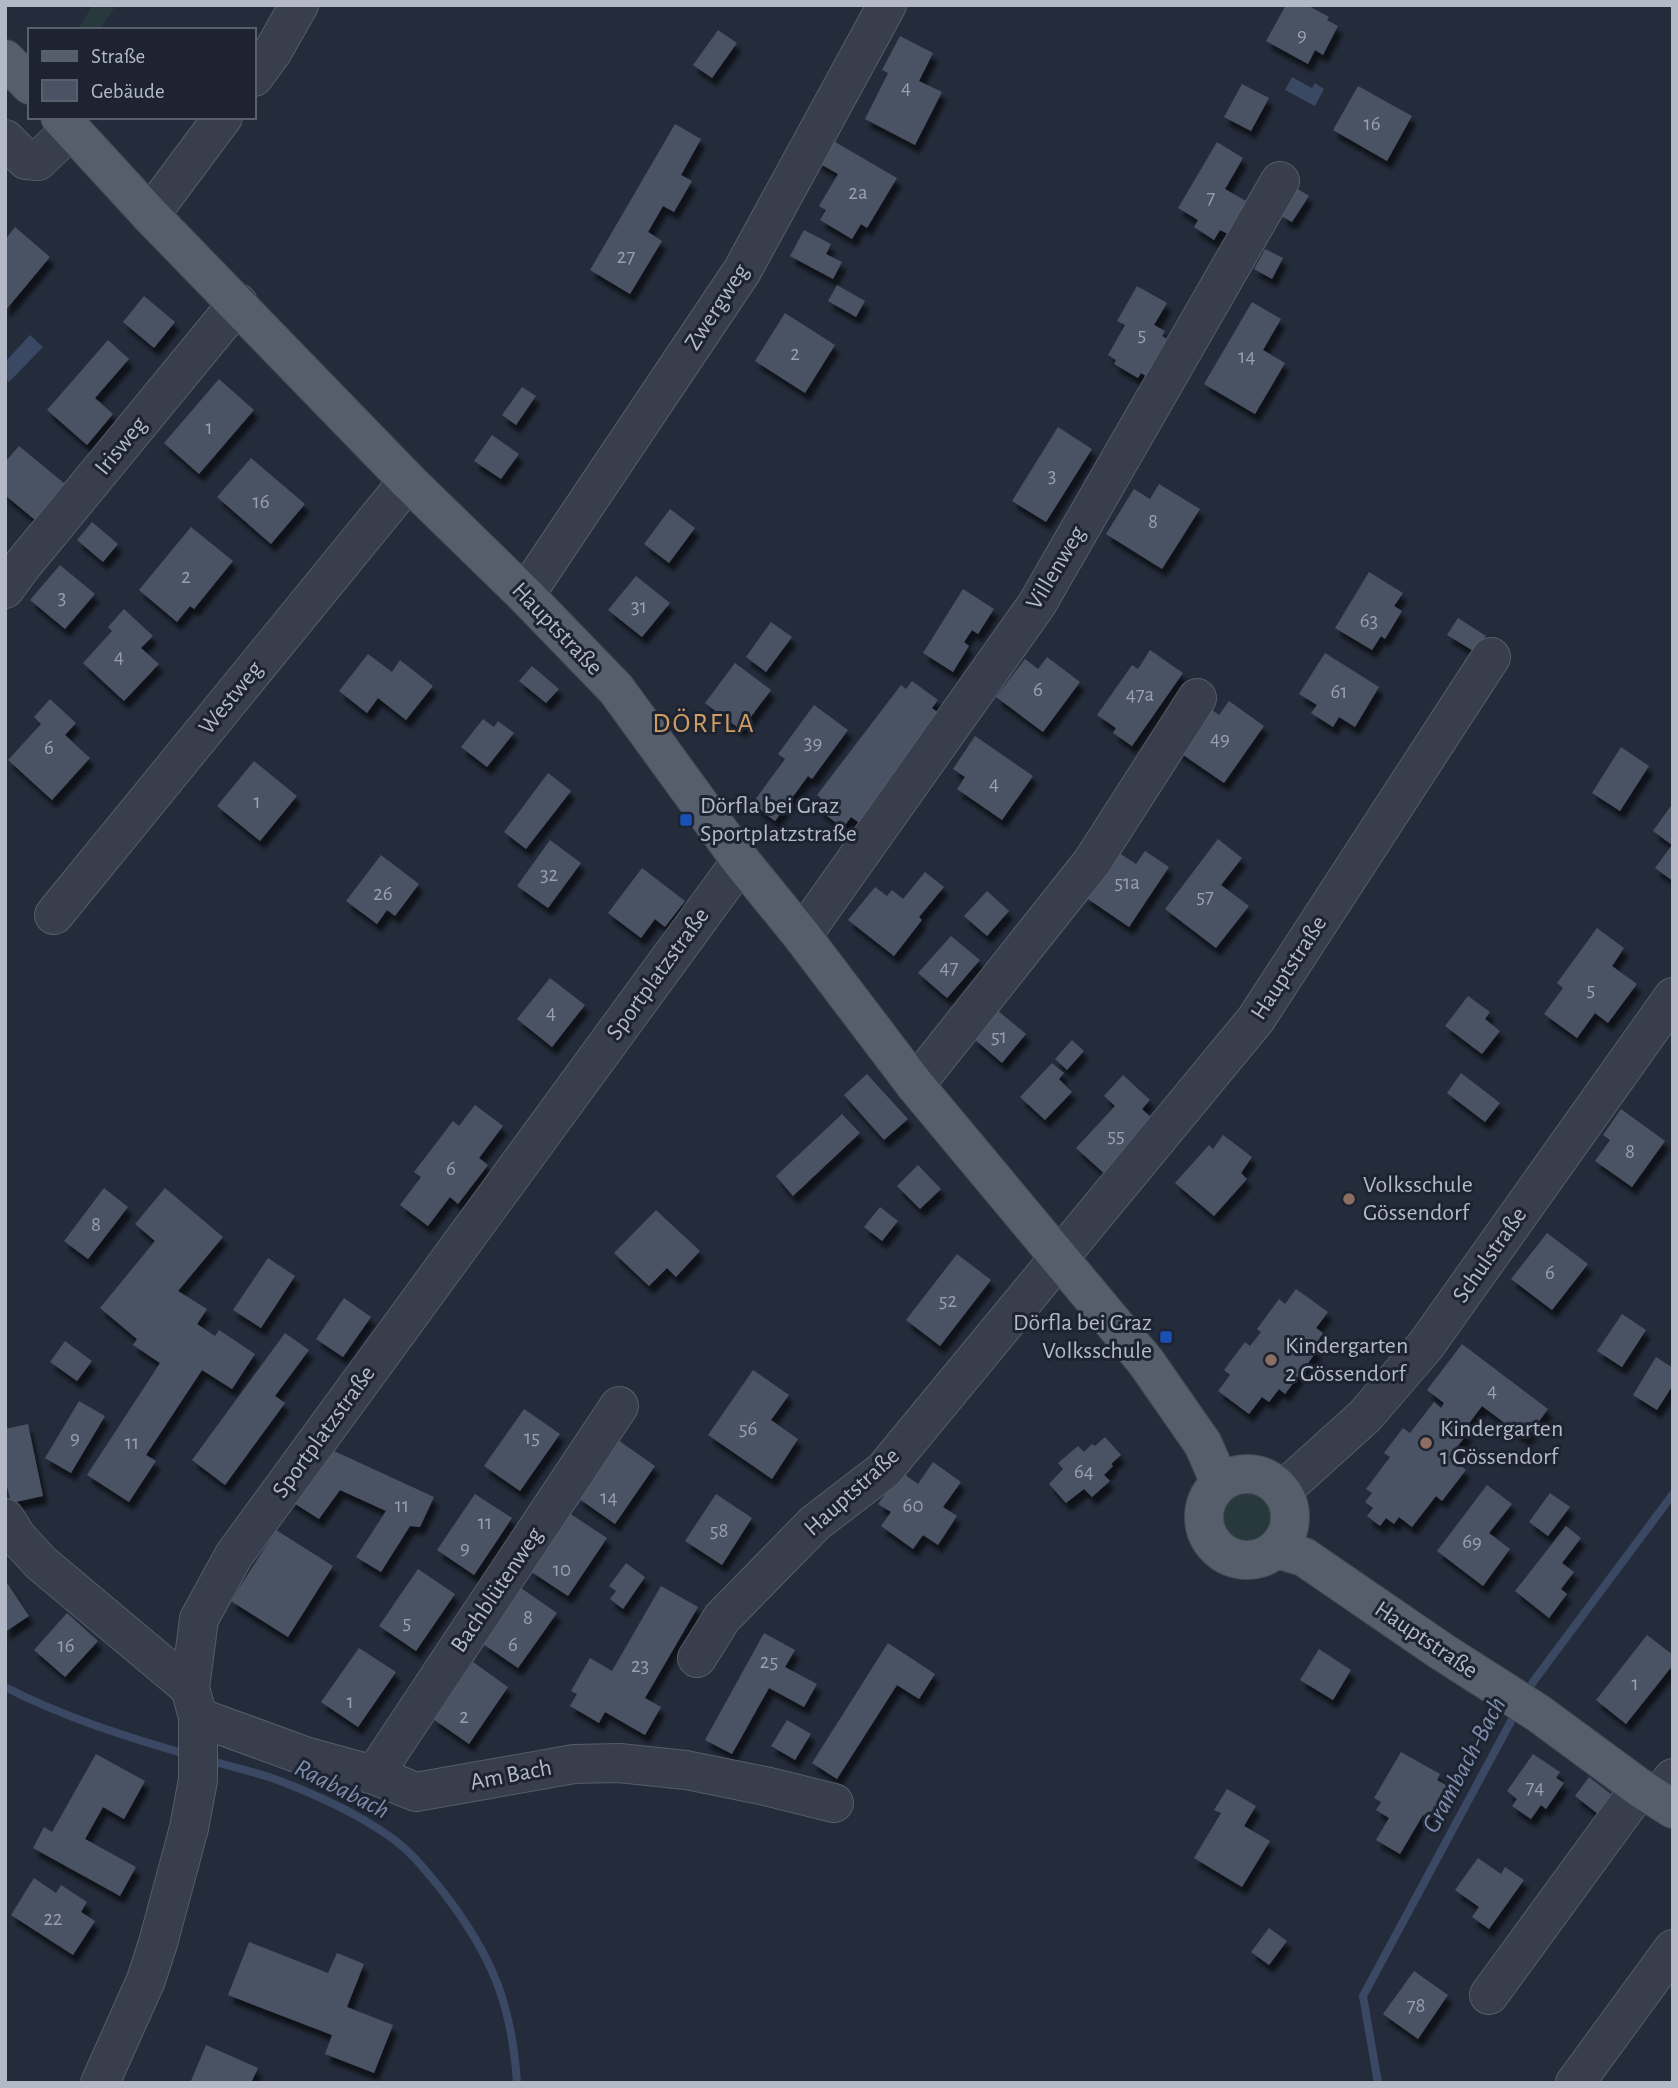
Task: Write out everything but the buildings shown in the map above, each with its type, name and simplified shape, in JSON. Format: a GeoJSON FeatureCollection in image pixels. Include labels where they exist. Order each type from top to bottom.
{"type":"FeatureCollection","features":[{"type":"Feature","properties":{"kind":"main road"},"geometry":{"type":"LineString","coordinates":[[5,59],[28,83]]}},
{"type":"Feature","properties":{"kind":"main road","name":"Hauptstraße"},"geometry":{"type":"LineString","coordinates":[[65,123],[150,215],[408,481],[525,595],[616,689],[741,861],[802,936],[915,1085],[1146,1362],[1203,1444],[1220,1483]]}},
{"type":"Feature","properties":{"kind":"main road"},"geometry":{"type":"LineString","coordinates":[[1241,1473],[1257,1474],[1271,1480],[1282,1491],[1291,1516],[1288,1533],[1277,1549],[1258,1559],[1240,1560],[1230,1557],[1215,1546],[1206,1531],[1204,1511],[1209,1497],[1220,1483],[1241,1473]]}},
{"type":"Feature","properties":{"kind":"main road","name":"Hauptstraße"},"geometry":{"type":"LineString","coordinates":[[1277,1549],[1304,1558],[1661,1793]]}},
{"type":"Feature","properties":{"kind":"street"},"geometry":{"type":"LineString","coordinates":[[256,74],[273,51],[299,5]]}},
{"type":"Feature","properties":{"kind":"street","name":"Zwergweg"},"geometry":{"type":"LineString","coordinates":[[525,595],[742,271],[887,5]]}},
{"type":"Feature","properties":{"kind":"street"},"geometry":{"type":"LineString","coordinates":[[150,215],[222,119]]}},
{"type":"Feature","properties":{"kind":"street"},"geometry":{"type":"LineString","coordinates":[[5,139],[26,160],[38,161],[65,123]]}},
{"type":"Feature","properties":{"kind":"street","name":"Villenweg"},"geometry":{"type":"LineString","coordinates":[[802,936],[1037,604],[1280,181]]}},
{"type":"Feature","properties":{"kind":"street","name":"Irisweg"},"geometry":{"type":"LineString","coordinates":[[5,589],[238,303]]}},
{"type":"Feature","properties":{"kind":"street","name":"Westweg"},"geometry":{"type":"LineString","coordinates":[[54,915],[408,481]]}},
{"type":"Feature","properties":{"kind":"street","name":"Hauptstraße"},"geometry":{"type":"LineString","coordinates":[[697,1658],[722,1618],[815,1523],[884,1470],[1256,1019],[1491,657]]}},
{"type":"Feature","properties":{"kind":"street"},"geometry":{"type":"LineString","coordinates":[[915,1085],[1092,862],[1197,698]]}},
{"type":"Feature","properties":{"kind":"street","name":"Sportplatzstraße"},"geometry":{"type":"LineString","coordinates":[[100,2083],[146,1980],[189,1828],[196,1732],[199,1619],[234,1555],[741,861]]}},
{"type":"Feature","properties":{"kind":"street","name":"Schulstraße"},"geometry":{"type":"LineString","coordinates":[[1282,1491],[1365,1416],[1426,1345],[1673,997]]}},
{"type":"Feature","properties":{"kind":"street","name":"Bachblütenweg"},"geometry":{"type":"LineString","coordinates":[[374,1775],[620,1406]]}},
{"type":"Feature","properties":{"kind":"street","name":"Am Bach"},"geometry":{"type":"LineString","coordinates":[[5,1518],[17,1537],[196,1732],[305,1756],[374,1775],[416,1792],[574,1764],[619,1763],[686,1770],[834,1803]]}},
{"type":"Feature","properties":{"kind":"street","name":"Hauptstraße"},"geometry":{"type":"LineString","coordinates":[[1489,1995],[1661,1793]]}},
{"type":"Feature","properties":{"kind":"street"},"geometry":{"type":"LineString","coordinates":[[1575,2083],[1673,1949]]}},
{"type":"Feature","properties":{"kind":"shaded area"},"geometry":{"type":"Polygon","coordinates":[[[93,5],[116,5],[101,28],[78,28],[93,5]]]}},
{"type":"Feature","properties":{"kind":"shaded area"},"geometry":{"type":"Polygon","coordinates":[[[1247,1492],[1264,1500],[1272,1517],[1264,1534],[1247,1542],[1230,1534],[1222,1517],[1230,1500],[1247,1492]]]}},
{"type":"Feature","properties":{"kind":"water"},"geometry":{"type":"Polygon","coordinates":[[[1292,77],[1312,88],[1315,83],[1324,89],[1315,106],[1285,90],[1292,77]]]}},
{"type":"Feature","properties":{"kind":"water"},"geometry":{"type":"Polygon","coordinates":[[[30,335],[43,347],[9,382],[5,378],[5,362],[30,335]]]}},
{"type":"Feature","properties":{"kind":"waterway","name":"Grambach-Bach"},"geometry":{"type":"LineString","coordinates":[[1526,1695],[1673,1494]]}},
{"type":"Feature","properties":{"kind":"waterway","name":"Raababach"},"geometry":{"type":"LineString","coordinates":[[5,1687],[72,1717],[189,1755]]}},
{"type":"Feature","properties":{"kind":"waterway","name":"Grambach-Bach"},"geometry":{"type":"LineString","coordinates":[[1378,2083],[1363,1996],[1516,1712]]}},
{"type":"Feature","properties":{"kind":"waterway","name":"Raababach"},"geometry":{"type":"LineString","coordinates":[[208,1760],[271,1778],[322,1798],[376,1828],[412,1855],[461,1916],[487,1960],[497,1982],[510,2029],[517,2083]]}},
{"type":"Feature","properties":{"kind":"place","name":"Dörfla bei Graz Sportplatzstraße"},"geometry":{"type":"Point","coordinates":[686,820]}},
{"type":"Feature","properties":{"kind":"place","name":"Volksschule Gössendorf"},"geometry":{"type":"Point","coordinates":[1349,1199]}},
{"type":"Feature","properties":{"kind":"place","name":"Dörfla bei Graz Volksschule"},"geometry":{"type":"Point","coordinates":[1166,1337]}},
{"type":"Feature","properties":{"kind":"place","name":"Kindergarten 2 Gössendorf"},"geometry":{"type":"Point","coordinates":[1271,1360]}},
{"type":"Feature","properties":{"kind":"place","name":"Kindergarten 1 Gössendorf"},"geometry":{"type":"Point","coordinates":[1426,1443]}},
{"type":"Feature","properties":{"kind":"district","name":"DÖRFLA"},"geometry":{"type":"Point","coordinates":[704,724]}}]}
